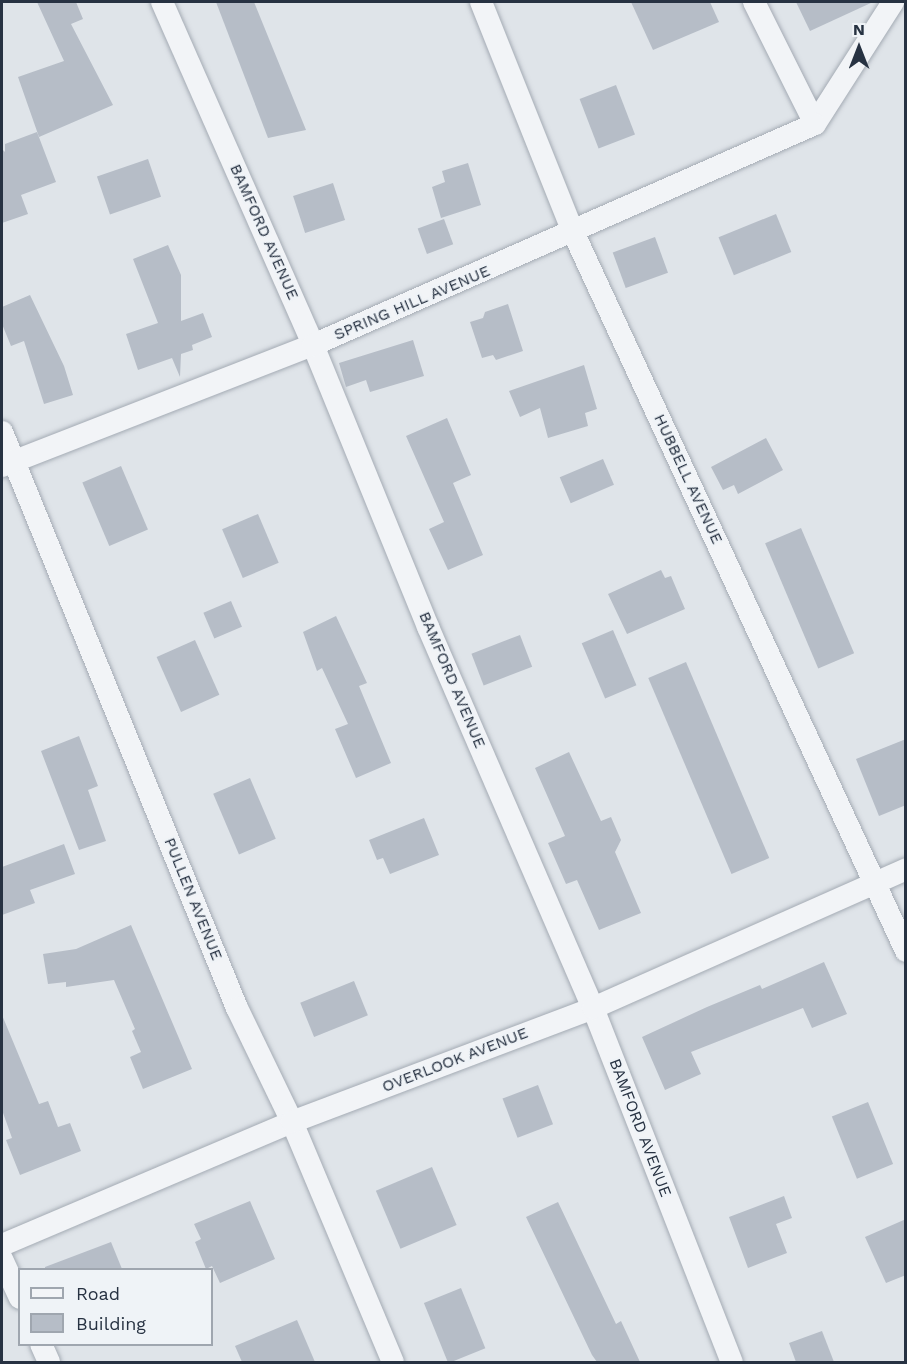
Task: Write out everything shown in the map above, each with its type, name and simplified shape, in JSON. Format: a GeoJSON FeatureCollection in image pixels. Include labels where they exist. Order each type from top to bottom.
{"type":"FeatureCollection","features":[{"type":"Feature","properties":{"kind":"street","name":"BAMFORD AVENUE"},"geometry":{"type":"LineString","coordinates":[[162,2],[313,345],[428,627],[593,1008],[732,1362]]}},
{"type":"Feature","properties":{"kind":"street","name":"HUBBELL AVENUE"},"geometry":{"type":"LineString","coordinates":[[481,2],[574,234],[906,951]]}},
{"type":"Feature","properties":{"kind":"street"},"geometry":{"type":"LineString","coordinates":[[754,2],[815,124]]}},
{"type":"Feature","properties":{"kind":"street"},"geometry":{"type":"LineString","coordinates":[[815,124],[893,2]]}},
{"type":"Feature","properties":{"kind":"street","name":"SPRING HILL AVENUE"},"geometry":{"type":"LineString","coordinates":[[8,463],[313,345],[574,234],[815,124]]}},
{"type":"Feature","properties":{"kind":"street","name":"PULLEN AVENUE"},"geometry":{"type":"LineString","coordinates":[[2,432],[8,463],[237,1008],[292,1122],[393,1362]]}},
{"type":"Feature","properties":{"kind":"street","name":"OVERLOOK AVENUE"},"geometry":{"type":"LineString","coordinates":[[2,1245],[292,1122],[593,1008],[877,885],[906,869]]}},
{"type":"Feature","properties":{"kind":"street"},"geometry":{"type":"LineString","coordinates":[[2,1259],[18,1294]]}},
{"type":"Feature","properties":{"kind":"street"},"geometry":{"type":"LineString","coordinates":[[42,1346],[49,1362]]}},
{"type":"Feature","properties":{"kind":"building"},"geometry":{"type":"Polygon","coordinates":[[[37,2],[76,2],[83,19],[71,24],[113,105],[39,137],[18,77],[64,61],[37,2]]]}},
{"type":"Feature","properties":{"kind":"building"},"geometry":{"type":"Polygon","coordinates":[[[216,2],[254,2],[306,130],[268,138],[216,2]]]}},
{"type":"Feature","properties":{"kind":"building"},"geometry":{"type":"Polygon","coordinates":[[[631,2],[710,2],[719,22],[653,50],[631,2]]]}},
{"type":"Feature","properties":{"kind":"building"},"geometry":{"type":"Polygon","coordinates":[[[796,2],[873,2],[810,31],[796,2]]]}},
{"type":"Feature","properties":{"kind":"building"},"geometry":{"type":"Polygon","coordinates":[[[616,85],[635,134],[599,148],[580,99],[616,85]]]}},
{"type":"Feature","properties":{"kind":"building"},"geometry":{"type":"Polygon","coordinates":[[[37,132],[56,182],[21,195],[28,214],[2,223],[2,149],[5,152],[5,144],[37,132]]]}},
{"type":"Feature","properties":{"kind":"building"},"geometry":{"type":"Polygon","coordinates":[[[148,159],[161,197],[110,214],[97,177],[148,159]]]}},
{"type":"Feature","properties":{"kind":"building"},"geometry":{"type":"Polygon","coordinates":[[[468,163],[481,205],[441,218],[432,187],[445,182],[442,171],[468,163]]]}},
{"type":"Feature","properties":{"kind":"building"},"geometry":{"type":"Polygon","coordinates":[[[333,183],[345,220],[305,233],[293,196],[333,183]]]}},
{"type":"Feature","properties":{"kind":"building"},"geometry":{"type":"Polygon","coordinates":[[[776,214],[791,252],[734,275],[719,237],[776,214]]]}},
{"type":"Feature","properties":{"kind":"building"},"geometry":{"type":"Polygon","coordinates":[[[444,219],[453,244],[427,254],[418,229],[444,219]]]}},
{"type":"Feature","properties":{"kind":"building"},"geometry":{"type":"Polygon","coordinates":[[[655,237],[668,273],[626,288],[613,252],[655,237]]]}},
{"type":"Feature","properties":{"kind":"building"},"geometry":{"type":"Polygon","coordinates":[[[168,245],[181,275],[181,321],[203,313],[212,337],[192,345],[193,350],[181,354],[180,377],[172,358],[138,370],[126,334],[158,323],[133,259],[168,245]]]}},
{"type":"Feature","properties":{"kind":"building"},"geometry":{"type":"Polygon","coordinates":[[[30,295],[64,366],[73,395],[44,404],[24,341],[11,346],[2,324],[2,307],[30,295]]]}},
{"type":"Feature","properties":{"kind":"building"},"geometry":{"type":"Polygon","coordinates":[[[508,304],[523,351],[496,360],[493,355],[482,358],[470,322],[483,318],[485,312],[508,304]]]}},
{"type":"Feature","properties":{"kind":"building"},"geometry":{"type":"Polygon","coordinates":[[[413,340],[424,376],[370,392],[366,380],[346,387],[339,363],[413,340]]]}},
{"type":"Feature","properties":{"kind":"building"},"geometry":{"type":"Polygon","coordinates":[[[584,365],[597,409],[585,413],[588,426],[548,438],[540,408],[520,417],[509,391],[584,365]]]}},
{"type":"Feature","properties":{"kind":"building"},"geometry":{"type":"Polygon","coordinates":[[[447,418],[471,475],[453,483],[483,555],[448,570],[429,529],[444,522],[406,436],[447,418]]]}},
{"type":"Feature","properties":{"kind":"building"},"geometry":{"type":"Polygon","coordinates":[[[766,438],[783,470],[738,494],[734,485],[723,490],[711,467],[766,438]]]}},
{"type":"Feature","properties":{"kind":"building"},"geometry":{"type":"Polygon","coordinates":[[[603,459],[614,485],[571,503],[560,477],[603,459]]]}},
{"type":"Feature","properties":{"kind":"building"},"geometry":{"type":"Polygon","coordinates":[[[121,466],[148,530],[109,546],[82,482],[121,466]]]}},
{"type":"Feature","properties":{"kind":"building"},"geometry":{"type":"Polygon","coordinates":[[[258,514],[279,563],[243,578],[222,529],[258,514]]]}},
{"type":"Feature","properties":{"kind":"building"},"geometry":{"type":"Polygon","coordinates":[[[801,528],[854,653],[818,668],[765,543],[801,528]]]}},
{"type":"Feature","properties":{"kind":"building"},"geometry":{"type":"Polygon","coordinates":[[[661,570],[665,578],[671,576],[685,609],[627,634],[608,594],[661,570]]]}},
{"type":"Feature","properties":{"kind":"building"},"geometry":{"type":"Polygon","coordinates":[[[231,601],[242,627],[214,638],[203,613],[231,601]]]}},
{"type":"Feature","properties":{"kind":"building"},"geometry":{"type":"Polygon","coordinates":[[[336,616],[367,683],[359,686],[391,763],[356,778],[335,729],[348,724],[322,668],[317,671],[303,632],[336,616]]]}},
{"type":"Feature","properties":{"kind":"building"},"geometry":{"type":"Polygon","coordinates":[[[613,630],[636,685],[605,699],[582,643],[613,630]]]}},
{"type":"Feature","properties":{"kind":"building"},"geometry":{"type":"Polygon","coordinates":[[[520,635],[532,667],[484,685],[471,654],[520,635]]]}},
{"type":"Feature","properties":{"kind":"building"},"geometry":{"type":"Polygon","coordinates":[[[195,640],[219,695],[181,712],[157,657],[195,640]]]}},
{"type":"Feature","properties":{"kind":"building"},"geometry":{"type":"Polygon","coordinates":[[[686,662],[769,858],[731,874],[648,678],[686,662]]]}},
{"type":"Feature","properties":{"kind":"building"},"geometry":{"type":"Polygon","coordinates":[[[79,736],[98,786],[88,790],[106,841],[79,850],[41,751],[79,736]]]}},
{"type":"Feature","properties":{"kind":"building"},"geometry":{"type":"Polygon","coordinates":[[[906,739],[906,805],[879,816],[856,759],[906,739]]]}},
{"type":"Feature","properties":{"kind":"building"},"geometry":{"type":"Polygon","coordinates":[[[569,752],[601,821],[611,817],[621,840],[615,852],[641,913],[599,930],[577,880],[566,884],[548,843],[565,836],[535,768],[569,752]]]}},
{"type":"Feature","properties":{"kind":"building"},"geometry":{"type":"Polygon","coordinates":[[[250,778],[276,839],[239,854],[213,794],[250,778]]]}},
{"type":"Feature","properties":{"kind":"building"},"geometry":{"type":"Polygon","coordinates":[[[424,818],[439,855],[390,874],[383,858],[377,860],[369,840],[424,818]]]}},
{"type":"Feature","properties":{"kind":"building"},"geometry":{"type":"Polygon","coordinates":[[[64,844],[75,874],[30,890],[35,903],[2,915],[2,867],[64,844]]]}},
{"type":"Feature","properties":{"kind":"building"},"geometry":{"type":"Polygon","coordinates":[[[131,925],[192,1069],[143,1089],[130,1057],[141,1052],[132,1031],[135,1029],[114,980],[66,987],[66,982],[48,984],[43,954],[76,949],[131,925]]]}},
{"type":"Feature","properties":{"kind":"building"},"geometry":{"type":"Polygon","coordinates":[[[824,962],[847,1014],[812,1028],[803,1008],[691,1052],[701,1074],[665,1090],[642,1037],[760,985],[762,989],[824,962]]]}},
{"type":"Feature","properties":{"kind":"building"},"geometry":{"type":"Polygon","coordinates":[[[354,981],[368,1015],[314,1037],[300,1003],[354,981]]]}},
{"type":"Feature","properties":{"kind":"building"},"geometry":{"type":"Polygon","coordinates":[[[2,1015],[39,1104],[48,1101],[58,1127],[70,1123],[81,1151],[20,1175],[6,1140],[12,1138],[2,1110],[2,1015]]]}},
{"type":"Feature","properties":{"kind":"building"},"geometry":{"type":"Polygon","coordinates":[[[538,1085],[553,1124],[518,1138],[503,1099],[538,1085]]]}},
{"type":"Feature","properties":{"kind":"building"},"geometry":{"type":"Polygon","coordinates":[[[868,1102],[893,1164],[857,1179],[832,1117],[868,1102]]]}},
{"type":"Feature","properties":{"kind":"building"},"geometry":{"type":"Polygon","coordinates":[[[432,1167],[457,1225],[400,1249],[376,1191],[432,1167]]]}},
{"type":"Feature","properties":{"kind":"building"},"geometry":{"type":"Polygon","coordinates":[[[784,1196],[792,1218],[776,1224],[787,1253],[748,1268],[729,1217],[784,1196]]]}},
{"type":"Feature","properties":{"kind":"building"},"geometry":{"type":"Polygon","coordinates":[[[250,1201],[275,1259],[220,1283],[212,1266],[206,1268],[195,1242],[201,1239],[194,1224],[250,1201]]]}},
{"type":"Feature","properties":{"kind":"building"},"geometry":{"type":"Polygon","coordinates":[[[558,1202],[616,1324],[621,1321],[640,1362],[597,1362],[592,1355],[526,1217],[558,1202]]]}},
{"type":"Feature","properties":{"kind":"building"},"geometry":{"type":"Polygon","coordinates":[[[906,1219],[906,1275],[886,1283],[865,1237],[906,1219]]]}},
{"type":"Feature","properties":{"kind":"building"},"geometry":{"type":"Polygon","coordinates":[[[111,1242],[122,1268],[45,1268],[111,1242]]]}},
{"type":"Feature","properties":{"kind":"building"},"geometry":{"type":"Polygon","coordinates":[[[461,1288],[485,1348],[448,1362],[424,1303],[461,1288]]]}},
{"type":"Feature","properties":{"kind":"building"},"geometry":{"type":"Polygon","coordinates":[[[297,1320],[315,1362],[242,1362],[235,1346],[297,1320]]]}},
{"type":"Feature","properties":{"kind":"building"},"geometry":{"type":"Polygon","coordinates":[[[822,1331],[834,1362],[796,1362],[789,1343],[822,1331]]]}}]}
